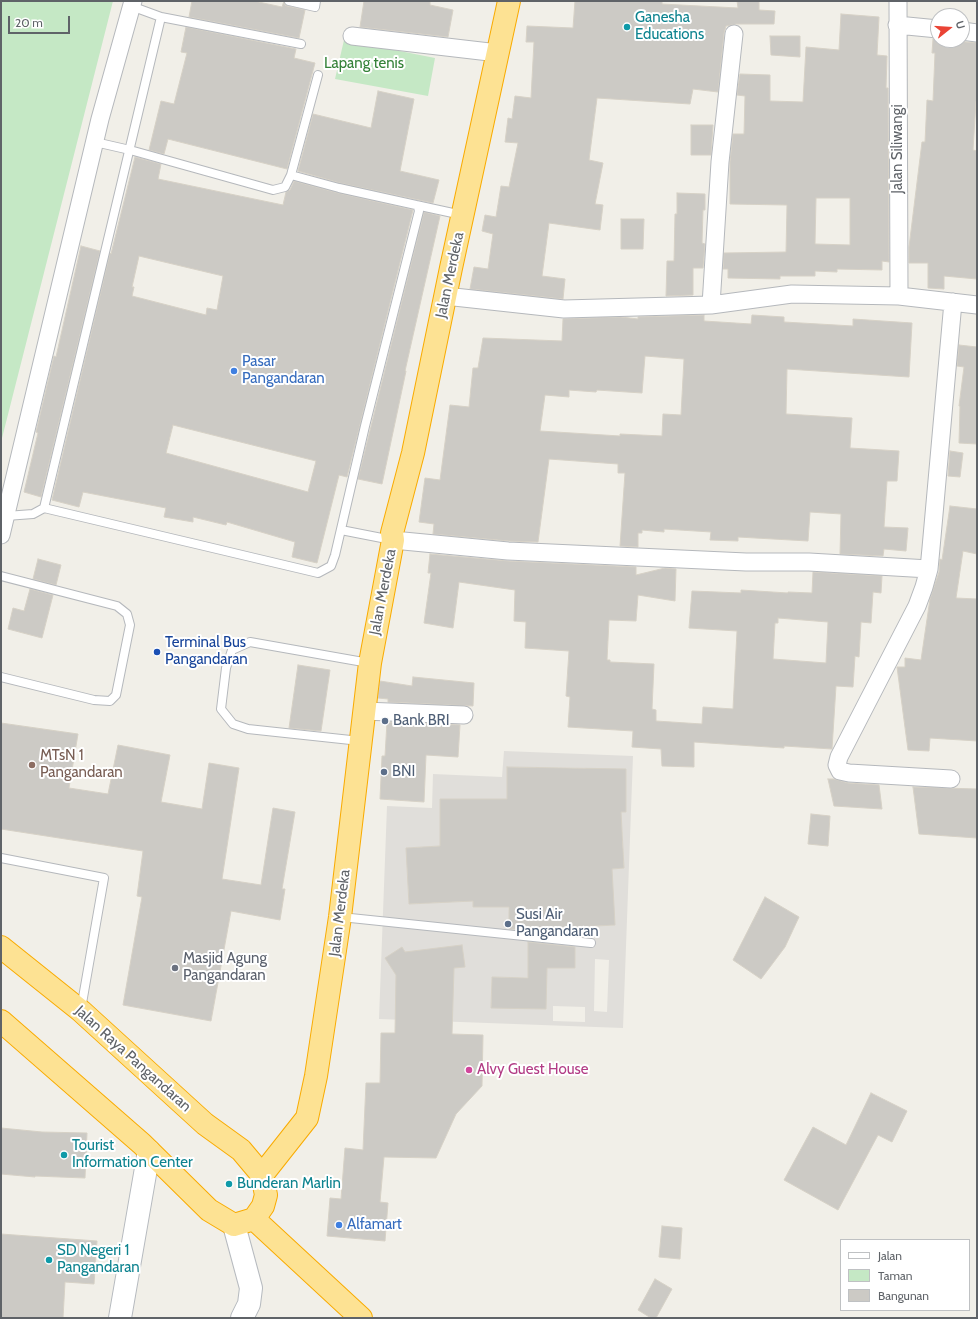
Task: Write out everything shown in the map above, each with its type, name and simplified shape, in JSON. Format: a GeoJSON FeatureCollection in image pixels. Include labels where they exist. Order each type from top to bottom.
{"type":"FeatureCollection","features":[{"type":"Feature","properties":{"kind":"highway","name":"Jalan Merdeka"},"geometry":{"type":"LineString","coordinates":[[262,1175],[307,1118],[316,1076],[340,917],[370,663],[393,540],[392,533],[413,453],[445,296],[509,1]]}},
{"type":"Feature","properties":{"kind":"highway","name":"Jalan Raya Pangandaran"},"geometry":{"type":"LineString","coordinates":[[1,947],[81,1011],[205,1124],[241,1150],[262,1175]]}},
{"type":"Feature","properties":{"kind":"highway"},"geometry":{"type":"LineString","coordinates":[[1,1021],[149,1151],[210,1210],[234,1225],[254,1219],[263,1206],[266,1195],[262,1175]]}},
{"type":"Feature","properties":{"kind":"highway"},"geometry":{"type":"LineString","coordinates":[[254,1219],[361,1318]]}},
{"type":"Feature","properties":{"kind":"street","name":"Jalan Siliwangi"},"geometry":{"type":"LineString","coordinates":[[898,1],[899,296]]}},
{"type":"Feature","properties":{"kind":"street"},"geometry":{"type":"LineString","coordinates":[[1,535],[95,142],[132,4]]}},
{"type":"Feature","properties":{"kind":"street"},"geometry":{"type":"LineString","coordinates":[[897,25],[930,28]]}},
{"type":"Feature","properties":{"kind":"street"},"geometry":{"type":"LineString","coordinates":[[711,305],[720,162],[734,34]]}},
{"type":"Feature","properties":{"kind":"street"},"geometry":{"type":"LineString","coordinates":[[352,36],[498,53]]}},
{"type":"Feature","properties":{"kind":"street"},"geometry":{"type":"LineString","coordinates":[[445,296],[564,309],[711,305],[792,294],[899,296],[977,305]]}},
{"type":"Feature","properties":{"kind":"street"},"geometry":{"type":"LineString","coordinates":[[951,779],[849,773],[840,771],[836,765],[917,606],[929,569],[953,302]]}},
{"type":"Feature","properties":{"kind":"street"},"geometry":{"type":"LineString","coordinates":[[393,540],[508,551],[746,562],[809,562],[929,569]]}},
{"type":"Feature","properties":{"kind":"street"},"geometry":{"type":"LineString","coordinates":[[364,711],[464,715]]}},
{"type":"Feature","properties":{"kind":"street"},"geometry":{"type":"LineString","coordinates":[[120,1318],[149,1151]]}},
{"type":"Feature","properties":{"kind":"street"},"geometry":{"type":"LineString","coordinates":[[234,1225],[250,1288],[249,1304],[242,1318]]}},
{"type":"Feature","properties":{"kind":"lane"},"geometry":{"type":"LineString","coordinates":[[289,1],[315,7],[316,1]]}},
{"type":"Feature","properties":{"kind":"lane"},"geometry":{"type":"LineString","coordinates":[[132,4],[161,17],[301,44]]}},
{"type":"Feature","properties":{"kind":"lane"},"geometry":{"type":"LineString","coordinates":[[44,508],[161,17]]}},
{"type":"Feature","properties":{"kind":"lane"},"geometry":{"type":"LineString","coordinates":[[95,142],[130,150],[273,190],[285,187],[291,175],[318,75]]}},
{"type":"Feature","properties":{"kind":"lane"},"geometry":{"type":"LineString","coordinates":[[291,175],[339,188],[463,215]]}},
{"type":"Feature","properties":{"kind":"lane"},"geometry":{"type":"LineString","coordinates":[[6,516],[33,514],[44,508],[318,573],[331,566],[335,555],[418,211],[418,207],[416,205]]}},
{"type":"Feature","properties":{"kind":"lane"},"geometry":{"type":"LineString","coordinates":[[341,530],[393,540]]}},
{"type":"Feature","properties":{"kind":"lane"},"geometry":{"type":"LineString","coordinates":[[1,576],[117,606],[127,614],[130,624],[116,695],[110,701],[94,700],[1,677]]}},
{"type":"Feature","properties":{"kind":"lane"},"geometry":{"type":"LineString","coordinates":[[360,742],[248,729],[233,724],[221,709],[226,668],[232,650],[250,642],[370,663]]}},
{"type":"Feature","properties":{"kind":"lane"},"geometry":{"type":"LineString","coordinates":[[1,858],[104,878],[81,1011]]}},
{"type":"Feature","properties":{"kind":"lane"},"geometry":{"type":"LineString","coordinates":[[340,917],[591,943]]}},
{"type":"Feature","properties":{"kind":"shaded area"},"geometry":{"type":"Polygon","coordinates":[[[504,751],[633,756],[623,1028],[379,1019],[387,806],[432,808],[433,774],[502,777],[504,751]],[[507,767],[507,789],[586,829],[586,768],[507,767]],[[591,769],[626,812],[626,770],[591,769]],[[440,799],[441,837],[526,799],[440,799]],[[622,830],[548,872],[624,868],[622,830]],[[535,841],[407,848],[409,904],[466,901],[535,841]],[[507,880],[510,929],[615,925],[507,880]],[[528,953],[528,968],[575,968],[575,953],[528,953]],[[595,959],[594,1011],[607,1012],[609,960],[595,959]],[[492,977],[491,1007],[546,978],[492,977]],[[553,1006],[553,1021],[585,1022],[585,1007],[553,1006]]]}},
{"type":"Feature","properties":{"kind":"green space"},"geometry":{"type":"Polygon","coordinates":[[[1,1],[113,1],[1,442],[1,1]]]}},
{"type":"Feature","properties":{"kind":"green space","name":"Lapang tenis"},"geometry":{"type":"Polygon","coordinates":[[[344,40],[435,58],[428,96],[335,79],[344,40]]]}},
{"type":"Feature","properties":{"kind":"building"},"geometry":{"type":"Polygon","coordinates":[[[192,1],[254,1],[282,7],[284,1],[285,5],[287,6],[305,10],[299,38],[189,17],[192,1]]]}},
{"type":"Feature","properties":{"kind":"building"},"geometry":{"type":"Polygon","coordinates":[[[364,1],[430,1],[430,5],[453,10],[448,37],[360,27],[364,1]]]}},
{"type":"Feature","properties":{"kind":"building"},"geometry":{"type":"Polygon","coordinates":[[[575,1],[662,1],[662,4],[738,8],[737,1],[759,1],[759,10],[775,11],[774,24],[736,24],[726,26],[718,92],[693,89],[690,104],[597,98],[589,160],[603,163],[595,204],[603,205],[600,230],[549,223],[542,276],[565,279],[563,299],[470,289],[474,267],[488,269],[493,234],[482,231],[485,215],[496,217],[501,186],[509,187],[518,143],[505,142],[508,118],[512,119],[515,96],[531,98],[534,42],[526,42],[527,26],[573,28],[575,1]]]}},
{"type":"Feature","properties":{"kind":"building"},"geometry":{"type":"Polygon","coordinates":[[[841,14],[879,17],[877,55],[887,56],[886,88],[888,88],[889,262],[882,261],[882,270],[837,269],[837,272],[815,271],[815,276],[780,276],[780,279],[728,278],[728,269],[723,269],[724,253],[786,252],[787,205],[730,204],[730,162],[733,134],[744,134],[745,96],[737,95],[740,74],[770,75],[770,101],[803,102],[806,47],[839,50],[841,14]],[[816,198],[815,244],[850,245],[850,198],[816,198]]]}},
{"type":"Feature","properties":{"kind":"building"},"geometry":{"type":"Polygon","coordinates":[[[186,27],[296,49],[294,58],[315,63],[287,169],[168,139],[164,154],[149,150],[161,101],[174,104],[187,53],[181,52],[186,27]]]}},
{"type":"Feature","properties":{"kind":"building"},"geometry":{"type":"Polygon","coordinates":[[[770,36],[800,36],[800,57],[771,55],[770,36]]]}},
{"type":"Feature","properties":{"kind":"building"},"geometry":{"type":"Polygon","coordinates":[[[970,42],[977,43],[977,102],[976,101],[973,150],[977,151],[977,279],[944,276],[944,289],[928,288],[928,263],[909,263],[909,247],[922,142],[925,142],[927,100],[933,101],[935,53],[932,53],[932,48],[970,48],[970,42]]]}},
{"type":"Feature","properties":{"kind":"building"},"geometry":{"type":"Polygon","coordinates":[[[378,91],[414,99],[400,171],[439,180],[433,203],[340,183],[298,171],[313,114],[371,128],[378,91]]]}},
{"type":"Feature","properties":{"kind":"building"},"geometry":{"type":"Polygon","coordinates":[[[691,125],[713,125],[711,155],[691,155],[691,125]]]}},
{"type":"Feature","properties":{"kind":"building"},"geometry":{"type":"Polygon","coordinates":[[[135,157],[161,164],[158,179],[283,205],[286,192],[290,190],[294,181],[338,193],[413,210],[347,477],[339,475],[317,563],[292,557],[295,542],[227,522],[226,525],[193,517],[193,522],[164,517],[166,508],[83,492],[79,507],[52,500],[110,253],[111,254],[135,157]],[[139,256],[132,287],[134,287],[132,296],[206,315],[207,308],[217,310],[223,276],[139,256]],[[173,425],[166,453],[308,492],[316,461],[173,425]]]}},
{"type":"Feature","properties":{"kind":"building"},"geometry":{"type":"Polygon","coordinates":[[[677,193],[705,194],[702,243],[705,244],[703,268],[693,268],[693,295],[666,296],[667,261],[674,261],[677,193]]]}},
{"type":"Feature","properties":{"kind":"building"},"geometry":{"type":"Polygon","coordinates":[[[424,212],[440,216],[405,371],[382,484],[358,479],[424,212]]]}},
{"type":"Feature","properties":{"kind":"building"},"geometry":{"type":"Polygon","coordinates":[[[621,219],[644,219],[643,249],[621,249],[621,219]]]}},
{"type":"Feature","properties":{"kind":"building"},"geometry":{"type":"Polygon","coordinates":[[[81,246],[100,251],[41,497],[24,492],[38,433],[36,432],[54,356],[56,357],[81,246]]]}},
{"type":"Feature","properties":{"kind":"building"},"geometry":{"type":"Polygon","coordinates":[[[704,315],[704,321],[751,324],[752,315],[784,317],[784,322],[853,326],[853,319],[912,323],[909,377],[787,369],[786,414],[852,418],[850,448],[899,451],[897,481],[887,481],[884,527],[908,528],[906,551],[884,549],[883,556],[840,554],[841,514],[810,512],[808,541],[738,537],[738,541],[710,540],[711,532],[664,529],[664,532],[642,530],[642,533],[638,533],[638,547],[620,546],[625,473],[618,473],[618,464],[549,459],[538,542],[509,541],[433,534],[434,524],[419,522],[425,478],[440,480],[450,405],[469,407],[473,368],[478,368],[483,338],[562,341],[563,319],[621,317],[638,319],[638,317],[704,315]],[[645,356],[642,393],[569,390],[569,397],[545,395],[540,431],[620,436],[620,434],[662,436],[663,414],[681,415],[684,359],[645,356]]]}},
{"type":"Feature","properties":{"kind":"building"},"geometry":{"type":"Polygon","coordinates":[[[959,345],[977,347],[977,444],[959,443],[959,406],[964,367],[957,366],[959,345]]]}},
{"type":"Feature","properties":{"kind":"building"},"geometry":{"type":"Polygon","coordinates":[[[950,451],[963,453],[960,477],[948,476],[950,451]]]}},
{"type":"Feature","properties":{"kind":"building"},"geometry":{"type":"Polygon","coordinates":[[[950,506],[977,509],[977,554],[963,551],[956,598],[977,599],[977,741],[930,738],[929,751],[908,750],[897,667],[905,667],[905,658],[921,660],[930,599],[939,572],[940,559],[942,560],[950,506]]]}},
{"type":"Feature","properties":{"kind":"building"},"geometry":{"type":"Polygon","coordinates":[[[430,554],[508,561],[636,567],[636,575],[665,568],[676,569],[675,601],[638,595],[636,621],[609,620],[607,660],[610,660],[610,662],[654,664],[652,709],[656,710],[656,721],[702,724],[703,707],[733,709],[737,631],[689,628],[692,591],[741,593],[741,590],[812,593],[813,572],[882,576],[881,593],[873,592],[871,623],[861,622],[859,657],[855,656],[853,687],[836,686],[832,749],[784,746],[784,748],[694,742],[694,767],[662,766],[661,749],[632,747],[633,731],[568,727],[570,697],[566,696],[569,651],[525,648],[526,622],[514,621],[515,590],[459,582],[453,628],[424,623],[431,573],[428,573],[430,554]],[[778,618],[778,623],[775,623],[773,659],[826,663],[828,622],[778,618]]]}},
{"type":"Feature","properties":{"kind":"building"},"geometry":{"type":"Polygon","coordinates":[[[38,559],[61,565],[56,585],[33,579],[38,559]]]}},
{"type":"Feature","properties":{"kind":"building"},"geometry":{"type":"Polygon","coordinates":[[[30,589],[53,595],[42,638],[8,629],[13,608],[24,611],[30,589]]]}},
{"type":"Feature","properties":{"kind":"building"},"geometry":{"type":"Polygon","coordinates":[[[298,665],[330,670],[321,731],[289,728],[298,665]]]}},
{"type":"Feature","properties":{"kind":"building"},"geometry":{"type":"Polygon","coordinates":[[[413,677],[474,683],[473,706],[388,702],[388,699],[378,698],[380,681],[412,686],[413,677]]]}},
{"type":"Feature","properties":{"kind":"building"},"geometry":{"type":"Polygon","coordinates":[[[387,722],[460,725],[458,757],[426,755],[424,802],[380,799],[382,756],[385,756],[387,722]]]}},
{"type":"Feature","properties":{"kind":"building"},"geometry":{"type":"Polygon","coordinates":[[[1,723],[78,734],[69,788],[108,794],[118,745],[170,755],[161,802],[202,809],[209,763],[239,768],[222,879],[261,885],[273,808],[295,812],[282,889],[285,889],[280,920],[231,911],[211,1021],[123,1005],[142,897],[137,896],[143,851],[1,829],[1,723]]]}},
{"type":"Feature","properties":{"kind":"building"},"geometry":{"type":"Polygon","coordinates":[[[507,767],[626,769],[626,812],[621,812],[624,868],[612,869],[615,925],[575,927],[575,936],[528,931],[528,929],[509,929],[509,907],[473,907],[473,901],[409,904],[406,848],[440,846],[440,799],[507,799],[507,767]]]}},
{"type":"Feature","properties":{"kind":"building"},"geometry":{"type":"Polygon","coordinates":[[[828,779],[848,783],[879,785],[882,809],[834,806],[828,779]]]}},
{"type":"Feature","properties":{"kind":"building"},"geometry":{"type":"Polygon","coordinates":[[[913,787],[977,789],[977,838],[919,834],[913,787]]]}},
{"type":"Feature","properties":{"kind":"building"},"geometry":{"type":"Polygon","coordinates":[[[811,814],[830,816],[828,846],[808,844],[811,814]]]}},
{"type":"Feature","properties":{"kind":"building"},"geometry":{"type":"Polygon","coordinates":[[[765,897],[799,917],[785,947],[761,979],[733,960],[765,897]]]}},
{"type":"Feature","properties":{"kind":"building"},"geometry":{"type":"Polygon","coordinates":[[[528,942],[575,947],[575,968],[547,968],[546,1009],[491,1008],[492,977],[528,978],[528,942]]]}},
{"type":"Feature","properties":{"kind":"building"},"geometry":{"type":"Polygon","coordinates":[[[462,945],[465,967],[454,968],[452,1034],[483,1035],[482,1086],[456,1114],[436,1158],[384,1157],[380,1202],[388,1203],[385,1241],[327,1236],[330,1198],[341,1199],[345,1148],[363,1150],[366,1083],[380,1083],[381,1033],[395,1033],[396,975],[385,958],[402,947],[405,952],[462,945]]]}},
{"type":"Feature","properties":{"kind":"building"},"geometry":{"type":"Polygon","coordinates":[[[871,1093],[907,1111],[892,1142],[878,1135],[838,1210],[784,1180],[813,1127],[846,1145],[871,1093]]]}},
{"type":"Feature","properties":{"kind":"building"},"geometry":{"type":"Polygon","coordinates":[[[1,1128],[42,1132],[87,1133],[85,1178],[35,1177],[1,1174],[1,1128]]]}},
{"type":"Feature","properties":{"kind":"building"},"geometry":{"type":"Polygon","coordinates":[[[662,1226],[682,1228],[680,1259],[659,1257],[662,1226]]]}},
{"type":"Feature","properties":{"kind":"building","name":"SD Negeri 1 Pangandaran"},"geometry":{"type":"Polygon","coordinates":[[[1,1234],[97,1241],[94,1284],[65,1282],[63,1318],[1,1318],[1,1234]]]}},
{"type":"Feature","properties":{"kind":"building"},"geometry":{"type":"Polygon","coordinates":[[[655,1279],[672,1289],[656,1318],[651,1318],[638,1310],[655,1279]]]}},
{"type":"Feature","properties":{"kind":"place","name":"Ganesha Educations"},"geometry":{"type":"Point","coordinates":[627,27]}},
{"type":"Feature","properties":{"kind":"place","name":"Pasar Pangandaran"},"geometry":{"type":"Point","coordinates":[234,371]}},
{"type":"Feature","properties":{"kind":"place","name":"Terminal Bus Pangandaran"},"geometry":{"type":"Point","coordinates":[157,652]}},
{"type":"Feature","properties":{"kind":"place","name":"Bank BRI"},"geometry":{"type":"Point","coordinates":[385,721]}},
{"type":"Feature","properties":{"kind":"place","name":"MTsN 1 Pangandaran"},"geometry":{"type":"Point","coordinates":[32,765]}},
{"type":"Feature","properties":{"kind":"place","name":"BNI"},"geometry":{"type":"Point","coordinates":[384,772]}},
{"type":"Feature","properties":{"kind":"place","name":"Susi Air Pangandaran"},"geometry":{"type":"Point","coordinates":[508,924]}},
{"type":"Feature","properties":{"kind":"place","name":"Masjid Agung Pangandaran"},"geometry":{"type":"Point","coordinates":[175,968]}},
{"type":"Feature","properties":{"kind":"place","name":"Alvy Guest House"},"geometry":{"type":"Point","coordinates":[469,1070]}},
{"type":"Feature","properties":{"kind":"place","name":"Tourist Information Center"},"geometry":{"type":"Point","coordinates":[64,1155]}},
{"type":"Feature","properties":{"kind":"place","name":"Bunderan Marlin"},"geometry":{"type":"Point","coordinates":[229,1184]}},
{"type":"Feature","properties":{"kind":"place","name":"Alfamart"},"geometry":{"type":"Point","coordinates":[339,1225]}},
{"type":"Feature","properties":{"kind":"place","name":"SD Negeri 1 Pangandaran"},"geometry":{"type":"Point","coordinates":[49,1260]}}]}
